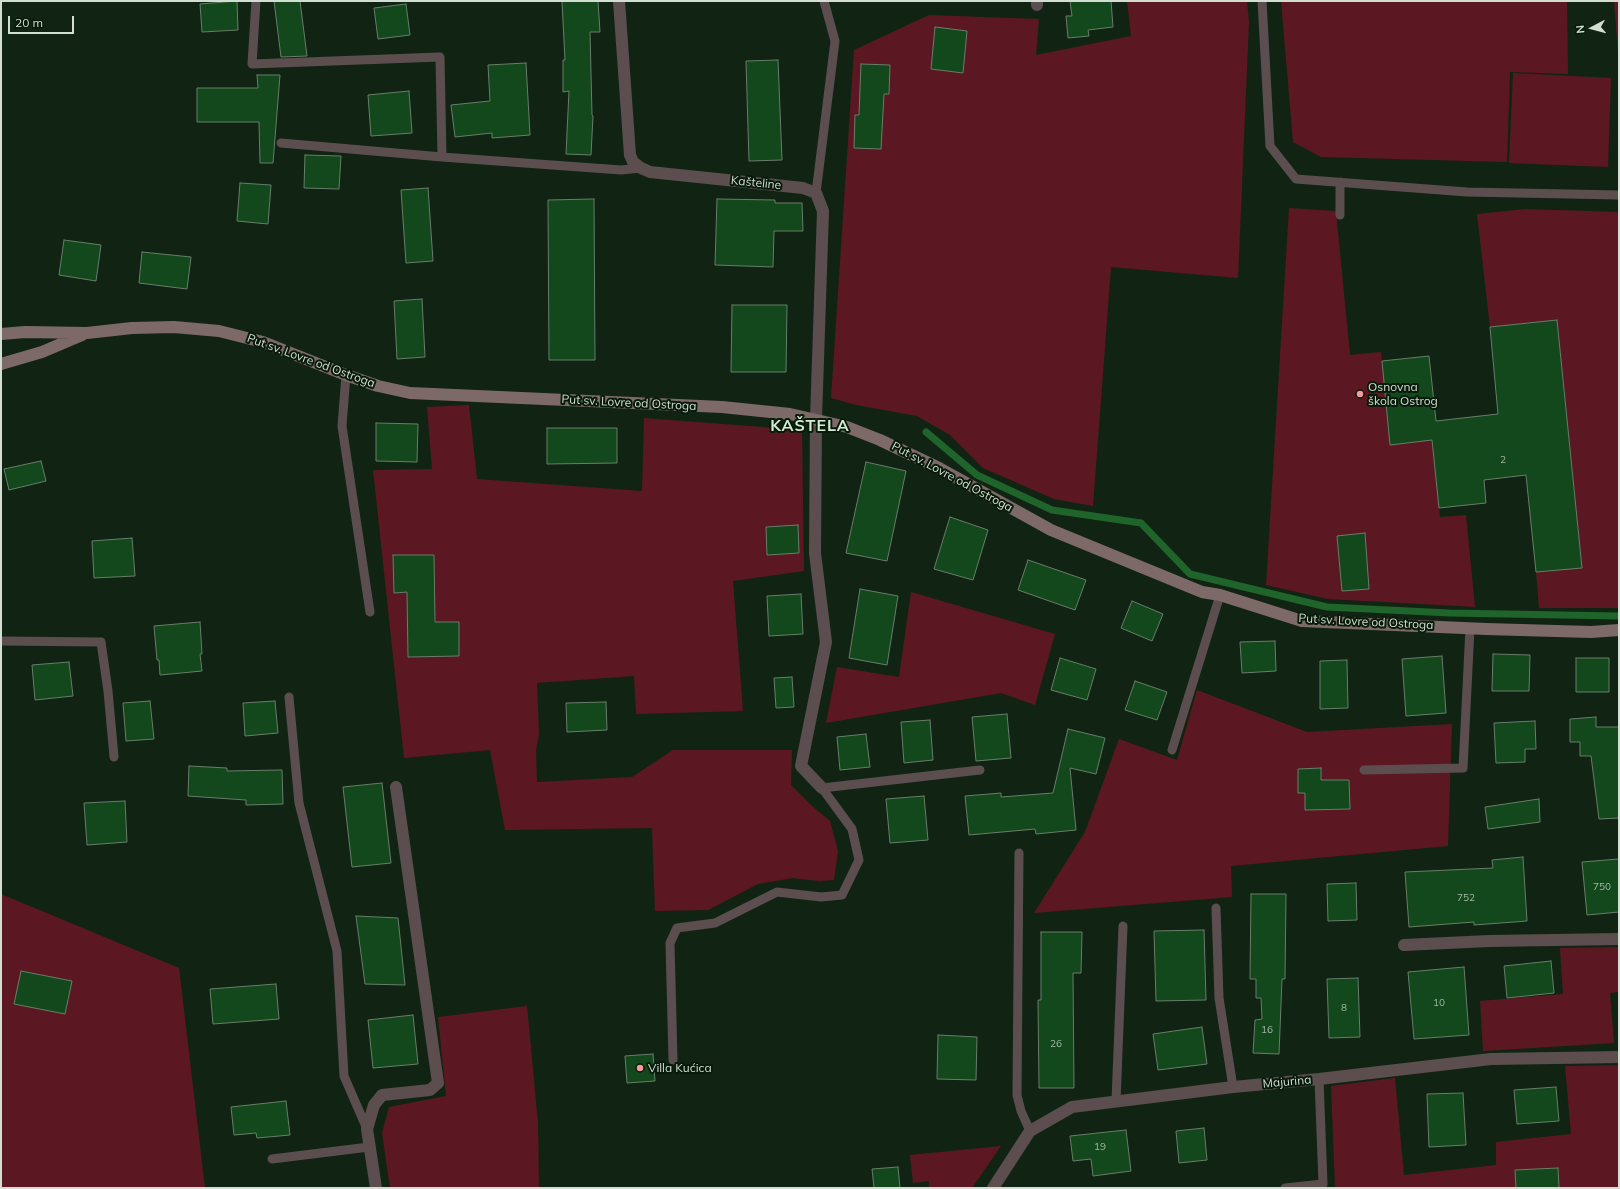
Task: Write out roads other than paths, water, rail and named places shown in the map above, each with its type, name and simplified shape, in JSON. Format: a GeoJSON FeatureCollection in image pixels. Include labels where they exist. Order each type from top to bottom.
{"type":"FeatureCollection","features":[{"type":"Feature","properties":{"kind":"street"},"geometry":{"type":"LineString","coordinates":[[619,1],[630,155],[633,162],[641,168]]}},
{"type":"Feature","properties":{"kind":"street","name":"Kašteline"},"geometry":{"type":"LineString","coordinates":[[641,168],[650,172],[804,188],[816,193]]}},
{"type":"Feature","properties":{"kind":"street"},"geometry":{"type":"LineString","coordinates":[[816,193],[823,211],[816,419],[815,553],[826,642],[801,766],[822,788]]}},
{"type":"Feature","properties":{"kind":"street","name":"Put sv. Lovre od Ostroga"},"geometry":{"type":"LineString","coordinates":[[1,334],[25,332],[87,333],[132,328],[174,327],[220,331],[263,342],[378,386],[410,393],[722,407],[790,414],[848,427],[880,440],[939,468],[1051,530],[1202,592],[1220,595],[1302,621],[1591,632],[1619,630]]}},
{"type":"Feature","properties":{"kind":"street","name":"Put sv. Lovre od Ostroga"},"geometry":{"type":"LineString","coordinates":[[1,364],[42,352],[87,333]]}},
{"type":"Feature","properties":{"kind":"street"},"geometry":{"type":"LineString","coordinates":[[376,1188],[366,1129],[374,1105],[382,1095],[430,1090],[438,1084],[396,787]]}},
{"type":"Feature","properties":{"kind":"street"},"geometry":{"type":"LineString","coordinates":[[1404,945],[1476,941],[1619,939]]}},
{"type":"Feature","properties":{"kind":"street","name":"Majurina"},"geometry":{"type":"LineString","coordinates":[[993,1188],[1030,1131],[1072,1106],[1492,1059],[1619,1057]]}},
{"type":"Feature","properties":{"kind":"lane"},"geometry":{"type":"LineString","coordinates":[[256,1],[252,64],[440,57],[442,157]]}},
{"type":"Feature","properties":{"kind":"lane"},"geometry":{"type":"LineString","coordinates":[[816,193],[835,41],[824,1]]}},
{"type":"Feature","properties":{"kind":"lane"},"geometry":{"type":"LineString","coordinates":[[1262,1],[1270,146],[1296,179],[1467,192],[1619,195]]}},
{"type":"Feature","properties":{"kind":"lane"},"geometry":{"type":"LineString","coordinates":[[281,143],[442,157],[621,170],[641,168]]}},
{"type":"Feature","properties":{"kind":"lane"},"geometry":{"type":"LineString","coordinates":[[1340,182],[1340,215]]}},
{"type":"Feature","properties":{"kind":"lane"},"geometry":{"type":"LineString","coordinates":[[346,375],[342,426],[370,612]]}},
{"type":"Feature","properties":{"kind":"lane"},"geometry":{"type":"LineString","coordinates":[[1172,750],[1220,595]]}},
{"type":"Feature","properties":{"kind":"lane"},"geometry":{"type":"LineString","coordinates":[[1364,770],[1463,768],[1470,628]]}},
{"type":"Feature","properties":{"kind":"lane"},"geometry":{"type":"LineString","coordinates":[[1,641],[102,642],[114,757]]}},
{"type":"Feature","properties":{"kind":"lane"},"geometry":{"type":"LineString","coordinates":[[289,697],[299,803],[337,951],[344,1076],[366,1129]]}},
{"type":"Feature","properties":{"kind":"lane"},"geometry":{"type":"LineString","coordinates":[[673,1060],[670,943],[677,928],[715,923],[777,892],[821,897],[842,895],[859,860],[852,829],[822,788],[980,770]]}},
{"type":"Feature","properties":{"kind":"lane"},"geometry":{"type":"LineString","coordinates":[[1019,853],[1017,1095],[1021,1111],[1030,1131]]}},
{"type":"Feature","properties":{"kind":"lane"},"geometry":{"type":"LineString","coordinates":[[1216,908],[1219,998],[1233,1087]]}},
{"type":"Feature","properties":{"kind":"lane"},"geometry":{"type":"LineString","coordinates":[[1116,1101],[1123,926]]}},
{"type":"Feature","properties":{"kind":"lane"},"geometry":{"type":"LineString","coordinates":[[1285,1188],[1323,1184],[1319,1079]]}},
{"type":"Feature","properties":{"kind":"lane"},"geometry":{"type":"LineString","coordinates":[[272,1159],[370,1147]]}},
{"type":"Feature","properties":{"kind":"waterway"},"geometry":{"type":"LineString","coordinates":[[926,432],[977,475],[1052,510],[1141,523],[1190,574],[1327,607],[1449,613],[1619,616]]}},
{"type":"Feature","properties":{"kind":"place","name":"Osnovna škola Ostrog"},"geometry":{"type":"Point","coordinates":[1360,394]}},
{"type":"Feature","properties":{"kind":"place","name":"Villa Kućica"},"geometry":{"type":"Point","coordinates":[640,1068]}},
{"type":"Feature","properties":{"kind":"district","name":"KAŠTELA"},"geometry":{"type":"Point","coordinates":[810,426]}}]}
